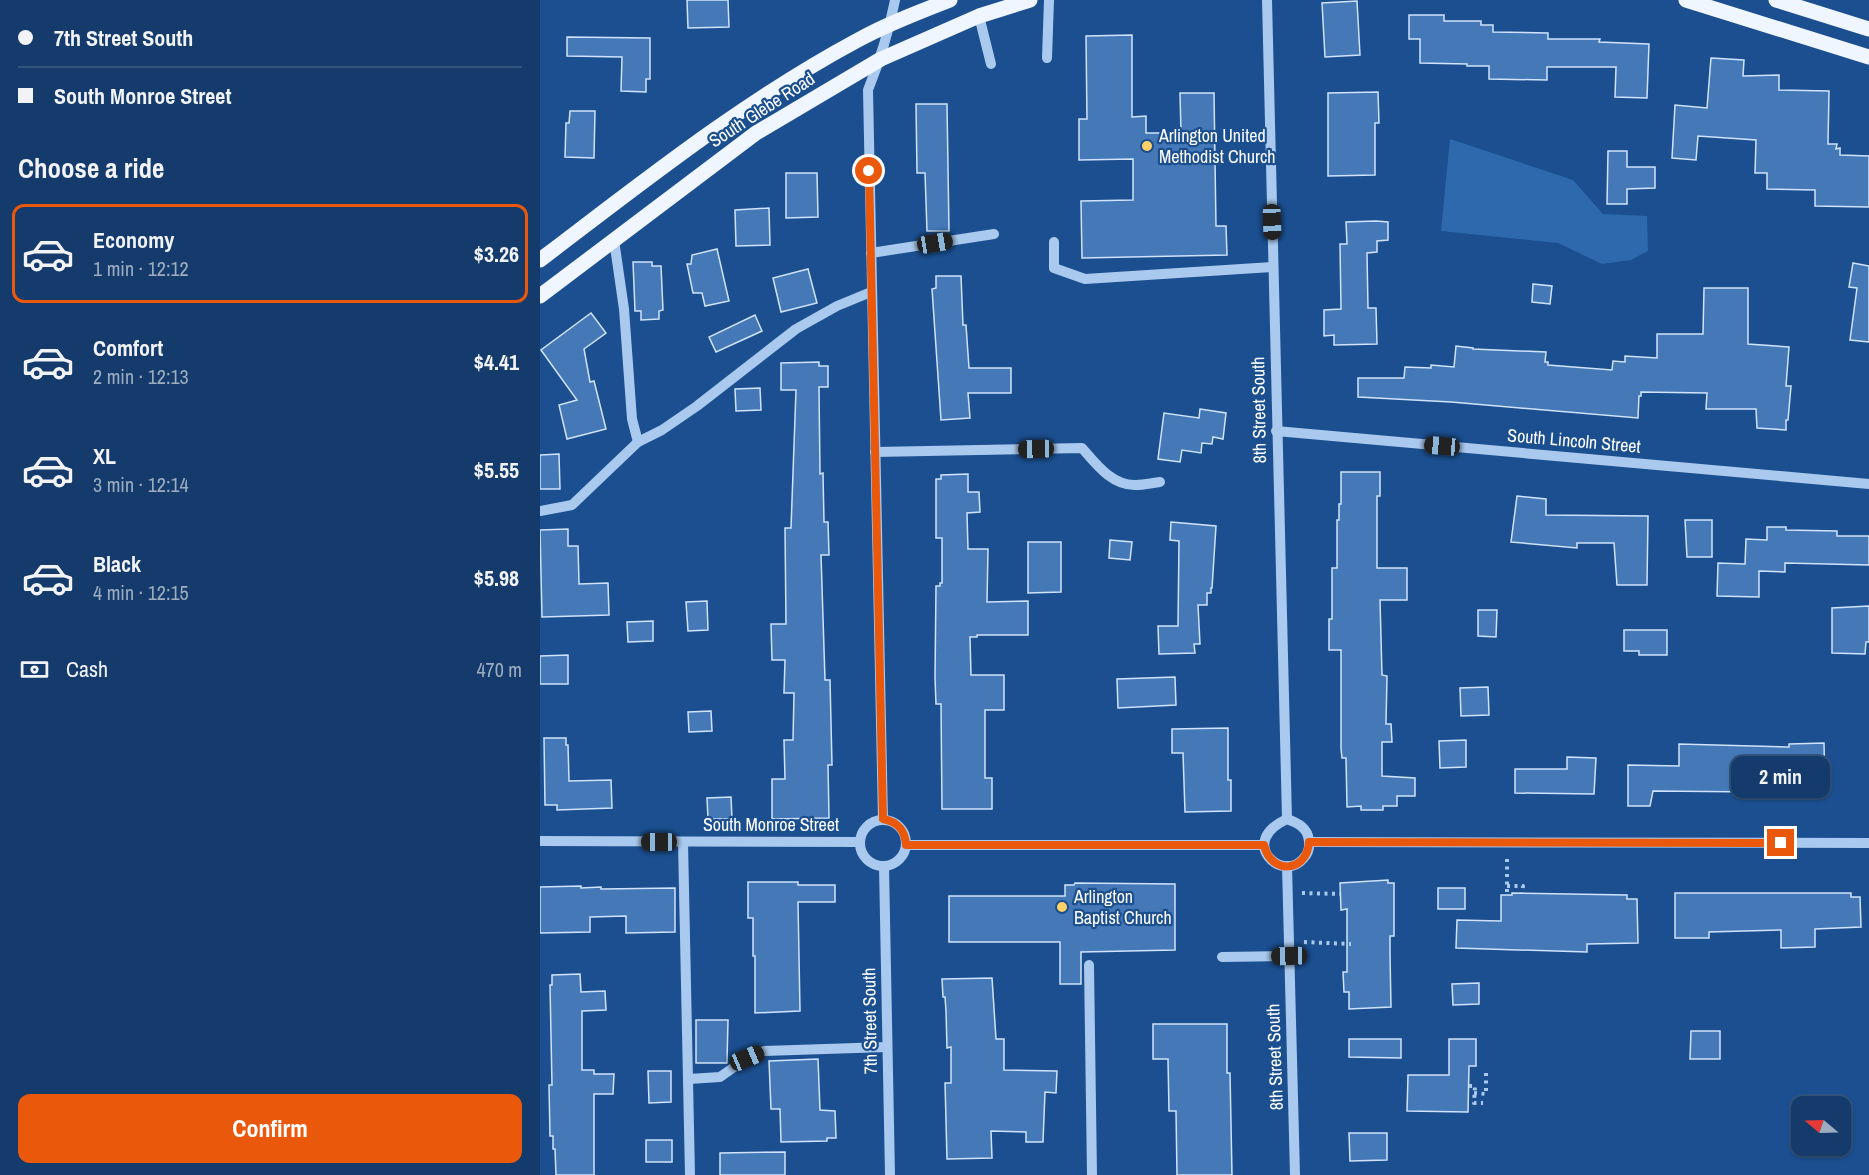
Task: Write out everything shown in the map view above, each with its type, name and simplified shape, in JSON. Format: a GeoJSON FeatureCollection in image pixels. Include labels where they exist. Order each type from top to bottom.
{"type":"FeatureCollection","features":[{"type":"Feature","properties":{"kind":"main road","name":"South Glebe Road"},"geometry":{"type":"LineString","coordinates":[[540,260],[746,107],[860,39],[950,0]]}},
{"type":"Feature","properties":{"kind":"main road","name":"South Glebe Road"},"geometry":{"type":"LineString","coordinates":[[540,296],[756,133],[880,59],[979,16],[1030,0]]}},
{"type":"Feature","properties":{"kind":"main road"},"geometry":{"type":"LineString","coordinates":[[1686,0],[1869,57]]}},
{"type":"Feature","properties":{"kind":"main road"},"geometry":{"type":"LineString","coordinates":[[1776,0],[1869,30]]}},
{"type":"Feature","properties":{"kind":"street"},"geometry":{"type":"LineString","coordinates":[[883,819],[868,90],[891,24],[895,0]]}},
{"type":"Feature","properties":{"kind":"street"},"geometry":{"type":"LineString","coordinates":[[1047,58],[1049,0]]}},
{"type":"Feature","properties":{"kind":"street","name":"8th Street South"},"geometry":{"type":"LineString","coordinates":[[1267,0],[1287,819]]}},
{"type":"Feature","properties":{"kind":"street"},"geometry":{"type":"LineString","coordinates":[[979,16],[991,64]]}},
{"type":"Feature","properties":{"kind":"street"},"geometry":{"type":"LineString","coordinates":[[871,253],[994,234]]}},
{"type":"Feature","properties":{"kind":"street"},"geometry":{"type":"LineString","coordinates":[[614,240],[624,309],[632,419],[638,442]]}},
{"type":"Feature","properties":{"kind":"street"},"geometry":{"type":"LineString","coordinates":[[1054,242],[1054,267],[1085,279],[1273,267]]}},
{"type":"Feature","properties":{"kind":"street"},"geometry":{"type":"LineString","coordinates":[[540,511],[572,505],[638,442],[662,430],[698,406],[796,329],[837,306],[871,292]]}},
{"type":"Feature","properties":{"kind":"street","name":"South Lincoln Street"},"geometry":{"type":"LineString","coordinates":[[1276,431],[1869,484]]}},
{"type":"Feature","properties":{"kind":"street"},"geometry":{"type":"LineString","coordinates":[[875,452],[1082,448],[1101,470],[1117,481],[1134,486],[1160,482]]}},
{"type":"Feature","properties":{"kind":"street"},"geometry":{"type":"LineString","coordinates":[[883,819],[890,820],[903,830],[906,845],[905,852],[897,862],[884,866],[864,856],[859,842],[861,835],[870,824],[883,819]]}},
{"type":"Feature","properties":{"kind":"street"},"geometry":{"type":"LineString","coordinates":[[1287,819],[1305,830],[1309,842],[1309,849],[1301,861],[1287,866],[1269,858],[1264,845],[1268,831],[1273,825],[1287,819]]}},
{"type":"Feature","properties":{"kind":"street","name":"South Monroe Street"},"geometry":{"type":"LineString","coordinates":[[540,841],[859,842]]}},
{"type":"Feature","properties":{"kind":"street"},"geometry":{"type":"LineString","coordinates":[[682,842],[690,1175]]}},
{"type":"Feature","properties":{"kind":"street"},"geometry":{"type":"LineString","coordinates":[[1309,842],[1869,843]]}},
{"type":"Feature","properties":{"kind":"street"},"geometry":{"type":"LineString","coordinates":[[906,845],[1264,845]]}},
{"type":"Feature","properties":{"kind":"street","name":"7th Street South"},"geometry":{"type":"LineString","coordinates":[[884,866],[890,1175]]}},
{"type":"Feature","properties":{"kind":"street","name":"8th Street South"},"geometry":{"type":"LineString","coordinates":[[1287,866],[1295,1175]]}},
{"type":"Feature","properties":{"kind":"street"},"geometry":{"type":"LineString","coordinates":[[1222,957],[1289,956]]}},
{"type":"Feature","properties":{"kind":"street"},"geometry":{"type":"LineString","coordinates":[[1089,965],[1092,1175]]}},
{"type":"Feature","properties":{"kind":"street"},"geometry":{"type":"LineString","coordinates":[[689,1079],[720,1077],[747,1058],[764,1051],[886,1047]]}},
{"type":"Feature","properties":{"kind":"path"},"geometry":{"type":"LineString","coordinates":[[1507,892],[1508,842]]}},
{"type":"Feature","properties":{"kind":"path"},"geometry":{"type":"LineString","coordinates":[[1507,886],[1523,886],[1522,892]]}},
{"type":"Feature","properties":{"kind":"path"},"geometry":{"type":"LineString","coordinates":[[1288,893],[1341,894]]}},
{"type":"Feature","properties":{"kind":"path"},"geometry":{"type":"LineString","coordinates":[[1289,941],[1351,944]]}},
{"type":"Feature","properties":{"kind":"path"},"geometry":{"type":"LineString","coordinates":[[1474,1093],[1486,1094],[1486,1070]]}},
{"type":"Feature","properties":{"kind":"path"},"geometry":{"type":"LineString","coordinates":[[1469,1086],[1475,1086],[1474,1103],[1483,1103]]}},
{"type":"Feature","properties":{"kind":"shaded area"},"geometry":{"type":"Polygon","coordinates":[[[1450,139],[1573,180],[1603,214],[1647,216],[1648,251],[1631,260],[1602,264],[1558,243],[1441,231],[1450,139]]]}},
{"type":"Feature","properties":{"kind":"building"},"geometry":{"type":"Polygon","coordinates":[[[687,0],[728,0],[729,27],[688,28],[687,0]]]}},
{"type":"Feature","properties":{"kind":"building"},"geometry":{"type":"Polygon","coordinates":[[[1357,1],[1360,55],[1325,57],[1322,3],[1357,1]]]}},
{"type":"Feature","properties":{"kind":"building"},"geometry":{"type":"Polygon","coordinates":[[[1409,15],[1444,15],[1444,21],[1481,21],[1481,25],[1493,25],[1493,32],[1548,33],[1548,39],[1600,39],[1599,42],[1649,44],[1647,98],[1615,97],[1616,67],[1547,67],[1547,80],[1489,79],[1489,66],[1420,63],[1420,39],[1409,39],[1409,15]]]}},
{"type":"Feature","properties":{"kind":"building","name":"Arlington United Methodist Church"},"geometry":{"type":"Polygon","coordinates":[[[1132,35],[1132,117],[1146,116],[1146,133],[1181,133],[1180,93],[1214,93],[1216,226],[1226,226],[1227,255],[1082,258],[1081,201],[1133,200],[1133,159],[1079,160],[1079,119],[1087,119],[1086,36],[1132,35]]]}},
{"type":"Feature","properties":{"kind":"building"},"geometry":{"type":"Polygon","coordinates":[[[567,37],[650,38],[650,79],[646,79],[646,92],[621,91],[622,57],[567,56],[567,37]]]}},
{"type":"Feature","properties":{"kind":"building"},"geometry":{"type":"Polygon","coordinates":[[[1711,58],[1744,60],[1743,76],[1779,75],[1779,90],[1829,91],[1828,144],[1837,144],[1836,149],[1840,148],[1840,155],[1869,156],[1869,207],[1815,206],[1815,190],[1767,189],[1767,173],[1755,173],[1756,140],[1698,136],[1696,160],[1672,158],[1675,105],[1707,108],[1711,58]]]}},
{"type":"Feature","properties":{"kind":"building"},"geometry":{"type":"Polygon","coordinates":[[[1378,92],[1379,123],[1375,123],[1375,175],[1328,176],[1328,93],[1378,92]]]}},
{"type":"Feature","properties":{"kind":"building"},"geometry":{"type":"Polygon","coordinates":[[[916,104],[947,104],[949,231],[927,231],[925,173],[917,173],[916,104]]]}},
{"type":"Feature","properties":{"kind":"building"},"geometry":{"type":"Polygon","coordinates":[[[570,111],[595,111],[594,158],[565,157],[566,123],[569,123],[570,111]]]}},
{"type":"Feature","properties":{"kind":"building"},"geometry":{"type":"Polygon","coordinates":[[[1608,151],[1627,151],[1627,167],[1655,167],[1655,188],[1627,189],[1627,204],[1607,204],[1608,151]]]}},
{"type":"Feature","properties":{"kind":"building"},"geometry":{"type":"Polygon","coordinates":[[[786,173],[817,173],[818,217],[786,218],[786,173]]]}},
{"type":"Feature","properties":{"kind":"building"},"geometry":{"type":"Polygon","coordinates":[[[769,208],[770,245],[736,246],[735,210],[769,208]]]}},
{"type":"Feature","properties":{"kind":"building"},"geometry":{"type":"Polygon","coordinates":[[[1346,222],[1388,222],[1388,240],[1377,241],[1377,252],[1367,253],[1368,308],[1376,308],[1377,344],[1334,345],[1334,335],[1324,336],[1324,310],[1341,309],[1340,244],[1347,244],[1346,222]]]}},
{"type":"Feature","properties":{"kind":"building"},"geometry":{"type":"Polygon","coordinates":[[[717,249],[729,301],[705,306],[702,293],[693,293],[687,264],[691,264],[692,255],[717,249]]]}},
{"type":"Feature","properties":{"kind":"building"},"geometry":{"type":"Polygon","coordinates":[[[633,262],[652,262],[652,266],[661,266],[663,310],[659,311],[659,319],[641,320],[641,311],[635,311],[633,262]]]}},
{"type":"Feature","properties":{"kind":"building"},"geometry":{"type":"Polygon","coordinates":[[[1853,263],[1869,266],[1869,342],[1850,340],[1857,288],[1849,287],[1853,263]]]}},
{"type":"Feature","properties":{"kind":"building"},"geometry":{"type":"Polygon","coordinates":[[[808,269],[817,303],[781,312],[773,278],[808,269]]]}},
{"type":"Feature","properties":{"kind":"building"},"geometry":{"type":"Polygon","coordinates":[[[936,276],[961,276],[963,325],[966,325],[969,368],[1011,368],[1011,393],[968,393],[970,418],[941,420],[932,289],[936,288],[936,276]]]}},
{"type":"Feature","properties":{"kind":"building"},"geometry":{"type":"Polygon","coordinates":[[[1533,284],[1552,286],[1550,304],[1532,302],[1533,284]]]}},
{"type":"Feature","properties":{"kind":"building"},"geometry":{"type":"Polygon","coordinates":[[[1704,288],[1748,288],[1748,344],[1789,347],[1786,386],[1791,386],[1786,430],[1757,428],[1756,409],[1706,409],[1707,393],[1641,392],[1638,418],[1451,402],[1358,397],[1358,378],[1404,378],[1405,367],[1431,368],[1431,365],[1454,367],[1456,346],[1473,349],[1546,352],[1545,362],[1548,362],[1548,365],[1612,370],[1613,361],[1625,362],[1625,356],[1657,358],[1657,334],[1703,334],[1704,288]]]}},
{"type":"Feature","properties":{"kind":"building"},"geometry":{"type":"Polygon","coordinates":[[[591,313],[606,333],[584,349],[590,382],[594,381],[606,429],[567,439],[559,405],[577,400],[541,350],[591,313]]]}},
{"type":"Feature","properties":{"kind":"building"},"geometry":{"type":"Polygon","coordinates":[[[755,315],[762,331],[716,352],[709,337],[755,315]]]}},
{"type":"Feature","properties":{"kind":"building"},"geometry":{"type":"Polygon","coordinates":[[[819,362],[819,366],[828,366],[828,387],[819,387],[820,474],[823,473],[824,522],[828,522],[829,555],[821,555],[825,680],[830,680],[832,765],[828,765],[829,818],[772,819],[772,779],[785,779],[784,740],[793,740],[794,693],[784,693],[785,660],[772,660],[771,624],[786,624],[785,528],[791,528],[796,390],[781,390],[781,363],[819,362]]]}},
{"type":"Feature","properties":{"kind":"building"},"geometry":{"type":"Polygon","coordinates":[[[760,388],[761,410],[736,411],[735,389],[760,388]]]}},
{"type":"Feature","properties":{"kind":"building"},"geometry":{"type":"Polygon","coordinates":[[[1200,409],[1226,413],[1223,439],[1213,437],[1212,444],[1202,443],[1201,453],[1182,450],[1180,462],[1158,459],[1164,413],[1199,418],[1200,409]]]}},
{"type":"Feature","properties":{"kind":"building"},"geometry":{"type":"Polygon","coordinates":[[[559,454],[560,489],[540,489],[540,455],[559,454]]]}},
{"type":"Feature","properties":{"kind":"building"},"geometry":{"type":"Polygon","coordinates":[[[1341,472],[1380,472],[1380,496],[1377,496],[1377,568],[1407,568],[1407,600],[1380,600],[1382,675],[1387,676],[1386,724],[1391,724],[1392,742],[1382,742],[1382,776],[1415,778],[1415,796],[1397,796],[1397,806],[1383,806],[1383,810],[1361,810],[1361,806],[1347,807],[1346,758],[1342,758],[1341,749],[1341,650],[1329,650],[1329,619],[1332,619],[1332,568],[1337,568],[1337,520],[1339,520],[1339,504],[1341,504],[1341,472]]]}},
{"type":"Feature","properties":{"kind":"building"},"geometry":{"type":"Polygon","coordinates":[[[968,474],[968,492],[979,492],[980,512],[967,513],[968,549],[988,549],[987,602],[1028,601],[1028,635],[970,637],[971,675],[1004,675],[1004,710],[985,710],[985,778],[992,778],[992,809],[942,809],[941,704],[936,704],[935,678],[936,586],[942,583],[942,538],[936,538],[936,479],[941,479],[941,475],[968,474]]]}},
{"type":"Feature","properties":{"kind":"building"},"geometry":{"type":"Polygon","coordinates":[[[1517,496],[1546,499],[1546,515],[1648,516],[1647,585],[1617,585],[1614,543],[1577,543],[1577,548],[1511,542],[1517,496]]]}},
{"type":"Feature","properties":{"kind":"building"},"geometry":{"type":"Polygon","coordinates":[[[1685,520],[1712,520],[1712,557],[1687,557],[1685,520]]]}},
{"type":"Feature","properties":{"kind":"building"},"geometry":{"type":"Polygon","coordinates":[[[1171,522],[1216,526],[1212,588],[1211,593],[1207,593],[1207,605],[1198,605],[1200,644],[1194,644],[1195,653],[1159,654],[1158,626],[1178,626],[1179,541],[1170,540],[1171,522]]]}},
{"type":"Feature","properties":{"kind":"building"},"geometry":{"type":"Polygon","coordinates":[[[1767,527],[1786,527],[1786,530],[1837,531],[1837,536],[1869,536],[1869,565],[1785,563],[1785,572],[1759,571],[1759,597],[1717,596],[1718,563],[1745,564],[1746,539],[1767,540],[1767,527]]]}},
{"type":"Feature","properties":{"kind":"building"},"geometry":{"type":"Polygon","coordinates":[[[568,529],[568,546],[578,546],[579,584],[608,583],[609,615],[542,617],[540,530],[568,529]]]}},
{"type":"Feature","properties":{"kind":"building"},"geometry":{"type":"Polygon","coordinates":[[[1110,540],[1132,542],[1130,560],[1109,558],[1110,540]]]}},
{"type":"Feature","properties":{"kind":"building"},"geometry":{"type":"Polygon","coordinates":[[[1028,542],[1061,542],[1061,592],[1028,593],[1028,542]]]}},
{"type":"Feature","properties":{"kind":"building"},"geometry":{"type":"Polygon","coordinates":[[[707,601],[708,630],[688,631],[686,602],[707,601]]]}},
{"type":"Feature","properties":{"kind":"building"},"geometry":{"type":"Polygon","coordinates":[[[1869,606],[1869,642],[1866,642],[1865,654],[1832,653],[1832,608],[1869,606]]]}},
{"type":"Feature","properties":{"kind":"building"},"geometry":{"type":"Polygon","coordinates":[[[1478,610],[1497,610],[1496,637],[1478,636],[1478,610]]]}},
{"type":"Feature","properties":{"kind":"building"},"geometry":{"type":"Polygon","coordinates":[[[653,621],[653,641],[628,642],[627,622],[653,621]]]}},
{"type":"Feature","properties":{"kind":"building"},"geometry":{"type":"Polygon","coordinates":[[[1624,630],[1667,630],[1667,655],[1639,655],[1639,651],[1624,651],[1624,630]]]}},
{"type":"Feature","properties":{"kind":"building"},"geometry":{"type":"Polygon","coordinates":[[[568,655],[568,684],[540,684],[540,656],[568,655]]]}},
{"type":"Feature","properties":{"kind":"building"},"geometry":{"type":"Polygon","coordinates":[[[1175,677],[1176,705],[1118,708],[1117,679],[1175,677]]]}},
{"type":"Feature","properties":{"kind":"building"},"geometry":{"type":"Polygon","coordinates":[[[1488,687],[1489,715],[1461,716],[1460,688],[1488,687]]]}},
{"type":"Feature","properties":{"kind":"building"},"geometry":{"type":"Polygon","coordinates":[[[711,711],[712,731],[689,732],[688,712],[711,711]]]}},
{"type":"Feature","properties":{"kind":"building"},"geometry":{"type":"Polygon","coordinates":[[[1228,728],[1228,780],[1231,780],[1231,811],[1185,812],[1183,753],[1172,753],[1172,729],[1228,728]]]}},
{"type":"Feature","properties":{"kind":"building"},"geometry":{"type":"Polygon","coordinates":[[[544,738],[566,738],[569,781],[611,780],[612,808],[557,810],[557,805],[545,805],[544,738]]]}},
{"type":"Feature","properties":{"kind":"building"},"geometry":{"type":"Polygon","coordinates":[[[1466,740],[1466,767],[1440,768],[1439,741],[1466,740]]]}},
{"type":"Feature","properties":{"kind":"building"},"geometry":{"type":"Polygon","coordinates":[[[1824,743],[1825,787],[1760,788],[1760,792],[1653,791],[1650,806],[1628,806],[1628,765],[1679,766],[1679,744],[1789,747],[1789,744],[1824,743]]]}},
{"type":"Feature","properties":{"kind":"building"},"geometry":{"type":"Polygon","coordinates":[[[1567,757],[1596,758],[1594,794],[1515,793],[1515,769],[1567,769],[1567,757]]]}},
{"type":"Feature","properties":{"kind":"building"},"geometry":{"type":"Polygon","coordinates":[[[731,797],[732,819],[708,819],[707,798],[731,797]]]}},
{"type":"Feature","properties":{"kind":"building"},"geometry":{"type":"Polygon","coordinates":[[[1388,880],[1388,883],[1394,883],[1394,936],[1390,936],[1391,1007],[1349,1009],[1349,992],[1344,992],[1343,972],[1347,972],[1347,909],[1341,910],[1340,883],[1388,880]]]}},
{"type":"Feature","properties":{"kind":"building"},"geometry":{"type":"Polygon","coordinates":[[[748,882],[835,885],[835,902],[798,902],[800,1011],[755,1013],[753,918],[748,918],[748,882]]]}},
{"type":"Feature","properties":{"kind":"building","name":"Arlington Baptist Church"},"geometry":{"type":"Polygon","coordinates":[[[1075,883],[1175,884],[1175,950],[1081,952],[1081,984],[1060,984],[1060,942],[949,942],[949,896],[1065,896],[1065,885],[1075,883]]]}},
{"type":"Feature","properties":{"kind":"building"},"geometry":{"type":"Polygon","coordinates":[[[581,886],[581,888],[601,887],[601,889],[675,888],[675,932],[626,933],[626,916],[590,917],[590,932],[540,933],[540,887],[581,886]]]}},
{"type":"Feature","properties":{"kind":"building"},"geometry":{"type":"Polygon","coordinates":[[[1438,888],[1465,888],[1465,909],[1438,909],[1438,888]]]}},
{"type":"Feature","properties":{"kind":"building"},"geometry":{"type":"Polygon","coordinates":[[[1512,893],[1627,895],[1627,899],[1637,899],[1638,943],[1587,944],[1587,952],[1456,948],[1457,920],[1501,921],[1501,895],[1512,895],[1512,893]]]}},
{"type":"Feature","properties":{"kind":"building"},"geometry":{"type":"Polygon","coordinates":[[[1675,893],[1851,893],[1851,897],[1860,897],[1861,927],[1815,929],[1815,947],[1781,948],[1781,930],[1709,932],[1709,938],[1675,938],[1675,893]]]}},
{"type":"Feature","properties":{"kind":"building"},"geometry":{"type":"Polygon","coordinates":[[[580,974],[581,992],[605,991],[606,1010],[582,1011],[582,1070],[594,1070],[594,1074],[614,1074],[613,1094],[594,1094],[594,1175],[556,1175],[553,1136],[550,1136],[549,1085],[552,1085],[550,985],[552,985],[552,975],[580,974]]]}},
{"type":"Feature","properties":{"kind":"building"},"geometry":{"type":"Polygon","coordinates":[[[992,978],[996,1039],[1004,1039],[1004,1070],[1057,1071],[1056,1093],[1045,1092],[1043,1142],[1026,1142],[1026,1132],[991,1131],[992,1158],[947,1159],[945,1083],[951,1083],[951,1047],[947,1048],[942,979],[992,978]]]}},
{"type":"Feature","properties":{"kind":"building"},"geometry":{"type":"Polygon","coordinates":[[[1479,983],[1479,1004],[1453,1005],[1452,984],[1479,983]]]}},
{"type":"Feature","properties":{"kind":"building"},"geometry":{"type":"Polygon","coordinates":[[[696,1020],[728,1020],[727,1063],[696,1063],[696,1020]]]}},
{"type":"Feature","properties":{"kind":"building"},"geometry":{"type":"Polygon","coordinates":[[[1153,1024],[1227,1024],[1232,1175],[1177,1175],[1176,1111],[1169,1111],[1168,1059],[1153,1059],[1153,1024]]]}},
{"type":"Feature","properties":{"kind":"building"},"geometry":{"type":"Polygon","coordinates":[[[1691,1031],[1720,1031],[1720,1059],[1690,1059],[1691,1031]]]}},
{"type":"Feature","properties":{"kind":"building"},"geometry":{"type":"Polygon","coordinates":[[[1349,1039],[1401,1039],[1401,1058],[1349,1057],[1349,1039]]]}},
{"type":"Feature","properties":{"kind":"building"},"geometry":{"type":"Polygon","coordinates":[[[1449,1039],[1476,1039],[1476,1066],[1469,1066],[1468,1112],[1407,1111],[1408,1075],[1449,1075],[1449,1039]]]}},
{"type":"Feature","properties":{"kind":"building"},"geometry":{"type":"Polygon","coordinates":[[[818,1059],[820,1110],[835,1111],[836,1138],[827,1138],[827,1141],[781,1142],[780,1109],[771,1109],[769,1061],[818,1059]]]}},
{"type":"Feature","properties":{"kind":"building"},"geometry":{"type":"Polygon","coordinates":[[[648,1071],[671,1071],[671,1102],[649,1103],[648,1071]]]}},
{"type":"Feature","properties":{"kind":"building"},"geometry":{"type":"Polygon","coordinates":[[[1349,1133],[1387,1133],[1387,1160],[1350,1161],[1349,1133]]]}},
{"type":"Feature","properties":{"kind":"building"},"geometry":{"type":"Polygon","coordinates":[[[646,1140],[672,1140],[672,1162],[646,1162],[646,1140]]]}},
{"type":"Feature","properties":{"kind":"building"},"geometry":{"type":"Polygon","coordinates":[[[785,1152],[785,1175],[720,1175],[720,1153],[785,1152]]]}},
{"type":"Feature","properties":{"kind":"place","name":"Arlington United Methodist Church"},"geometry":{"type":"Point","coordinates":[1147,146]}},
{"type":"Feature","properties":{"kind":"place","name":"Arlington Baptist Church"},"geometry":{"type":"Point","coordinates":[1062,907]}},
{"type":"Feature","properties":{"kind":"route"},"geometry":{"type":"LineString","coordinates":[[869,171],[883,819],[890,820],[903,830],[906,845],[1264,845],[1269,858],[1280,866],[1287,866],[1294,865],[1306,856],[1309,842],[1781,843]]}}]}
